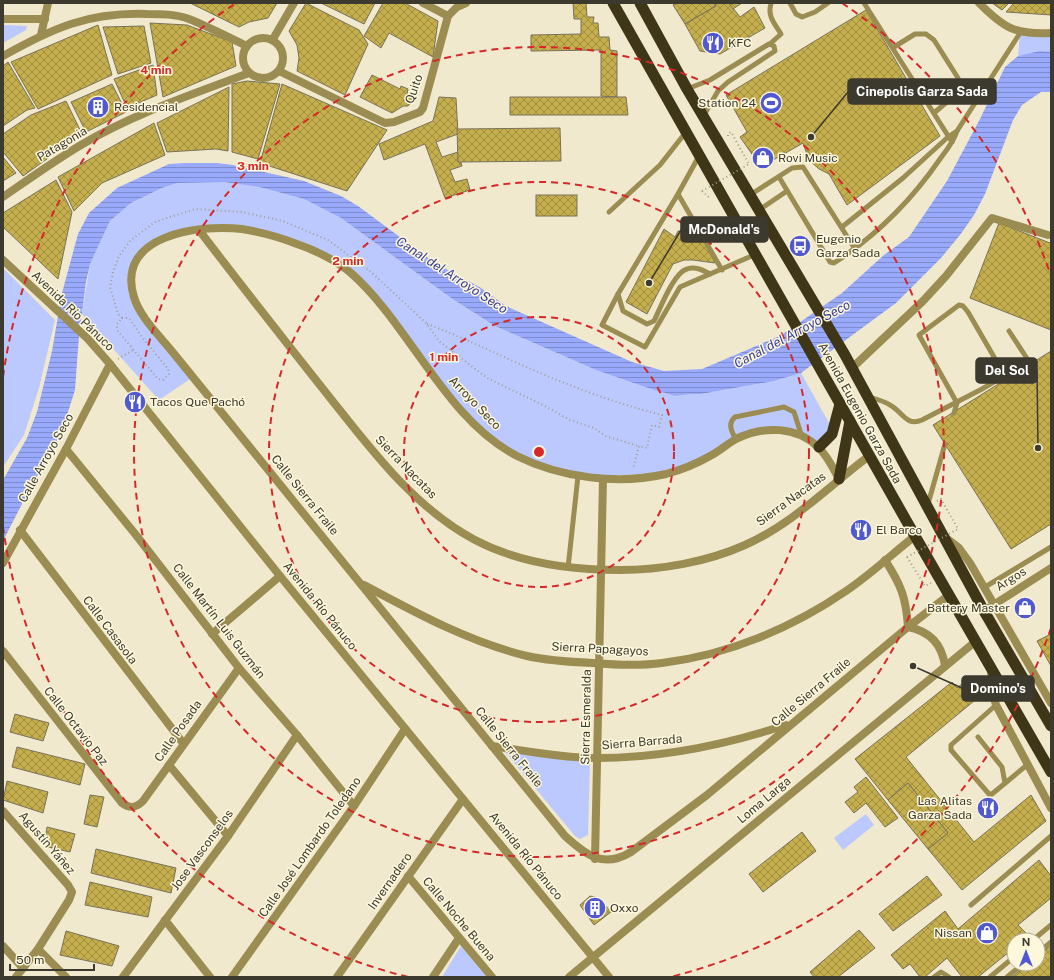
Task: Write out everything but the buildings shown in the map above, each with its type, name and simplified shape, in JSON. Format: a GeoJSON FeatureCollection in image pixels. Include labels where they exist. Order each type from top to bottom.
{"type":"FeatureCollection","features":[{"type":"Feature","properties":{"kind":"highway","name":"Avenida Eugenio Garza Sada"},"geometry":{"type":"LineString","coordinates":[[613,3],[914,536],[991,665],[1051,772]]}},
{"type":"Feature","properties":{"kind":"highway","name":"Avenida Eugenio Garza Sada"},"geometry":{"type":"LineString","coordinates":[[642,4],[687,89],[704,115],[845,355],[984,611],[1051,726]]}},
{"type":"Feature","properties":{"kind":"highway"},"geometry":{"type":"LineString","coordinates":[[818,447],[832,434],[840,404]]}},
{"type":"Feature","properties":{"kind":"highway"},"geometry":{"type":"LineString","coordinates":[[839,479],[850,421]]}},
{"type":"Feature","properties":{"kind":"street"},"geometry":{"type":"LineString","coordinates":[[41,35],[48,3]]}},
{"type":"Feature","properties":{"kind":"street"},"geometry":{"type":"LineString","coordinates":[[273,39],[294,3]]}},
{"type":"Feature","properties":{"kind":"street"},"geometry":{"type":"LineString","coordinates":[[424,3],[448,16]]}},
{"type":"Feature","properties":{"kind":"street","name":"Quito"},"geometry":{"type":"LineString","coordinates":[[279,71],[385,123],[394,122],[420,112],[423,108],[448,16],[456,5],[466,3]]}},
{"type":"Feature","properties":{"kind":"street"},"geometry":{"type":"LineString","coordinates":[[979,3],[991,15],[1020,33],[1051,33]]}},
{"type":"Feature","properties":{"kind":"street"},"geometry":{"type":"LineString","coordinates":[[3,56],[41,35],[76,21],[94,16],[127,13],[167,14],[188,19],[247,46]]}},
{"type":"Feature","properties":{"kind":"street"},"geometry":{"type":"LineString","coordinates":[[3,19],[45,19]]}},
{"type":"Feature","properties":{"kind":"street"},"geometry":{"type":"LineString","coordinates":[[264,38],[273,39],[282,51],[282,65],[279,71],[270,78],[259,78],[249,73],[244,64],[243,55],[247,46],[254,40],[264,38]]}},
{"type":"Feature","properties":{"kind":"street","name":"Patagonia"},"geometry":{"type":"LineString","coordinates":[[3,197],[82,144],[138,117],[249,73]]}},
{"type":"Feature","properties":{"kind":"street"},"geometry":{"type":"LineString","coordinates":[[852,368],[923,302],[946,276],[992,218],[1048,235]]}},
{"type":"Feature","properties":{"kind":"street","name":"Arroyo Seco"},"geometry":{"type":"LineString","coordinates":[[133,295],[132,270],[141,253],[154,242],[170,235],[199,230],[239,229],[271,235],[299,244],[350,272],[376,299],[448,395],[487,435],[517,456],[578,476],[603,479],[635,478],[665,474],[687,467],[708,457],[736,440],[762,431],[779,430],[800,434],[818,447],[828,459],[839,479]]}},
{"type":"Feature","properties":{"kind":"street","name":"Sierra Nacatas"},"geometry":{"type":"LineString","coordinates":[[199,230],[270,323],[369,446],[419,501],[447,522],[476,540],[510,554],[568,568],[600,570],[640,570],[682,564],[712,557],[745,545],[791,517],[869,456]]}},
{"type":"Feature","properties":{"kind":"street","name":"Avenida Río Pánuco"},"geometry":{"type":"LineString","coordinates":[[3,260],[88,339],[110,364],[280,576],[609,977]]}},
{"type":"Feature","properties":{"kind":"street","name":"Calle Sierra Fraile"},"geometry":{"type":"LineString","coordinates":[[133,295],[141,311],[175,355],[565,836],[579,849],[596,859],[616,858],[631,852],[707,795],[908,627],[949,595]]}},
{"type":"Feature","properties":{"kind":"street","name":"Calle Arroyo Seco"},"geometry":{"type":"LineString","coordinates":[[3,563],[66,449],[110,364]]}},
{"type":"Feature","properties":{"kind":"street","name":"Calle Martín Luis Guzmán"},"geometry":{"type":"LineString","coordinates":[[66,449],[136,535],[239,668],[297,735],[354,806]]}},
{"type":"Feature","properties":{"kind":"street","name":"Sierra Esmeralda"},"geometry":{"type":"LineString","coordinates":[[596,859],[598,664],[603,479]]}},
{"type":"Feature","properties":{"kind":"street","name":"Calle Casasola"},"geometry":{"type":"LineString","coordinates":[[20,530],[183,743]]}},
{"type":"Feature","properties":{"kind":"street","name":"Sierra Papagayos"},"geometry":{"type":"LineString","coordinates":[[361,584],[433,621],[483,641],[527,656],[564,662],[598,664],[661,664],[698,658],[741,645],[794,623],[847,591],[914,536]]}},
{"type":"Feature","properties":{"kind":"street"},"geometry":{"type":"LineString","coordinates":[[944,536],[965,555],[1050,700]]}},
{"type":"Feature","properties":{"kind":"street"},"geometry":{"type":"LineString","coordinates":[[885,560],[898,581],[906,602],[908,627],[922,631],[934,639],[942,651],[945,666]]}},
{"type":"Feature","properties":{"kind":"street","name":"Argos"},"geometry":{"type":"LineString","coordinates":[[984,611],[1051,568]]}},
{"type":"Feature","properties":{"kind":"street"},"geometry":{"type":"LineString","coordinates":[[212,634],[280,576]]}},
{"type":"Feature","properties":{"kind":"street","name":"Loma Larga"},"geometry":{"type":"LineString","coordinates":[[568,977],[976,642]]}},
{"type":"Feature","properties":{"kind":"street","name":"Calle Octavio Paz"},"geometry":{"type":"LineString","coordinates":[[3,651],[122,803],[126,806],[136,807]]}},
{"type":"Feature","properties":{"kind":"street"},"geometry":{"type":"LineString","coordinates":[[991,665],[992,691],[996,705],[1051,808]]}},
{"type":"Feature","properties":{"kind":"street","name":"Calle Posada"},"geometry":{"type":"LineString","coordinates":[[136,807],[143,801],[183,743],[239,668]]}},
{"type":"Feature","properties":{"kind":"street","name":"Sierra Barrada"},"geometry":{"type":"LineString","coordinates":[[492,746],[597,758],[647,756],[699,749],[739,740],[791,724]]}},
{"type":"Feature","properties":{"kind":"street","name":"Calle José Lombardo Toledano"},"geometry":{"type":"LineString","coordinates":[[232,977],[354,806],[405,729]]}},
{"type":"Feature","properties":{"kind":"street","name":"Jose Vasconselos"},"geometry":{"type":"LineString","coordinates":[[123,977],[228,836],[297,735]]}},
{"type":"Feature","properties":{"kind":"street"},"geometry":{"type":"LineString","coordinates":[[169,765],[228,836]]}},
{"type":"Feature","properties":{"kind":"street","name":"Invernadero"},"geometry":{"type":"LineString","coordinates":[[337,977],[463,799]]}},
{"type":"Feature","properties":{"kind":"street","name":"Agustín Yáñez"},"geometry":{"type":"LineString","coordinates":[[3,811],[68,885],[72,892],[70,900],[38,949]]}},
{"type":"Feature","properties":{"kind":"street","name":"Calle Noche Buena"},"geometry":{"type":"LineString","coordinates":[[408,876],[492,977]]}},
{"type":"Feature","properties":{"kind":"street"},"geometry":{"type":"LineString","coordinates":[[166,920],[210,977]]}},
{"type":"Feature","properties":{"kind":"street"},"geometry":{"type":"LineString","coordinates":[[433,977],[459,938]]}},
{"type":"Feature","properties":{"kind":"street"},"geometry":{"type":"LineString","coordinates":[[3,946],[23,968]]}},
{"type":"Feature","properties":{"kind":"street"},"geometry":{"type":"LineString","coordinates":[[16,977],[38,949],[66,977]]}},
{"type":"Feature","properties":{"kind":"lane"},"geometry":{"type":"LineString","coordinates":[[790,3],[796,14],[803,17],[815,12],[828,3]]}},
{"type":"Feature","properties":{"kind":"lane"},"geometry":{"type":"LineString","coordinates":[[864,3],[894,47],[952,142]]}},
{"type":"Feature","properties":{"kind":"lane"},"geometry":{"type":"LineString","coordinates":[[687,89],[710,80],[771,43],[781,34],[770,17],[769,11],[771,4]]}},
{"type":"Feature","properties":{"kind":"lane"},"geometry":{"type":"LineString","coordinates":[[779,177],[831,263],[834,264],[856,249],[910,198],[952,142],[957,131],[1020,33]]}},
{"type":"Feature","properties":{"kind":"lane"},"geometry":{"type":"LineString","coordinates":[[894,47],[915,34],[926,34],[934,40],[958,78],[959,86],[956,94],[934,113]]}},
{"type":"Feature","properties":{"kind":"lane"},"geometry":{"type":"LineString","coordinates":[[704,115],[718,91],[728,82],[775,51],[775,48],[771,43]]}},
{"type":"Feature","properties":{"kind":"lane"},"geometry":{"type":"LineString","coordinates":[[842,227],[903,178],[948,137],[957,131]]}},
{"type":"Feature","properties":{"kind":"lane"},"geometry":{"type":"LineString","coordinates":[[609,212],[660,165],[686,132]]}},
{"type":"Feature","properties":{"kind":"lane"},"geometry":{"type":"LineString","coordinates":[[699,156],[618,294],[602,325],[645,347],[677,289],[754,255]]}},
{"type":"Feature","properties":{"kind":"lane"},"geometry":{"type":"LineString","coordinates":[[750,195],[792,168],[803,167],[856,249]]}},
{"type":"Feature","properties":{"kind":"lane"},"geometry":{"type":"LineString","coordinates":[[759,210],[787,191]]}},
{"type":"Feature","properties":{"kind":"lane"},"geometry":{"type":"LineString","coordinates":[[678,194],[722,270]]}},
{"type":"Feature","properties":{"kind":"lane"},"geometry":{"type":"LineString","coordinates":[[618,294],[623,311],[647,324],[654,320],[678,274],[686,268],[698,268],[710,274]]}},
{"type":"Feature","properties":{"kind":"lane"},"geometry":{"type":"LineString","coordinates":[[954,413],[957,403],[919,335],[959,305],[963,306],[968,312],[1005,376]]}},
{"type":"Feature","properties":{"kind":"lane"},"geometry":{"type":"LineString","coordinates":[[868,396],[890,404],[906,419],[914,422],[957,403],[1029,361],[1010,331]]}},
{"type":"Feature","properties":{"kind":"lane"},"geometry":{"type":"LineString","coordinates":[[736,440],[730,424],[735,417],[784,407],[790,408],[794,412],[800,434]]}},
{"type":"Feature","properties":{"kind":"lane"},"geometry":{"type":"LineString","coordinates":[[927,505],[945,444]]}},
{"type":"Feature","properties":{"kind":"lane"},"geometry":{"type":"LineString","coordinates":[[568,568],[578,476]]}},
{"type":"Feature","properties":{"kind":"lane"},"geometry":{"type":"LineString","coordinates":[[985,587],[1051,547]]}},
{"type":"Feature","properties":{"kind":"lane"},"geometry":{"type":"LineString","coordinates":[[996,705],[950,748],[989,794],[992,794],[1027,765]]}},
{"type":"Feature","properties":{"kind":"lane"},"geometry":{"type":"LineString","coordinates":[[978,737],[1002,767],[1005,783]]}},
{"type":"Feature","properties":{"kind":"lane"},"geometry":{"type":"LineString","coordinates":[[971,904],[1051,836]]}},
{"type":"Feature","properties":{"kind":"lane"},"geometry":{"type":"LineString","coordinates":[[1043,932],[1051,925]]}},
{"type":"Feature","properties":{"kind":"lane"},"geometry":{"type":"LineString","coordinates":[[990,977],[1006,964]]}},
{"type":"Feature","properties":{"kind":"lane"},"geometry":{"type":"LineString","coordinates":[[934,977],[942,972],[949,977]]}},
{"type":"Feature","properties":{"kind":"path"},"geometry":{"type":"LineString","coordinates":[[702,191],[750,164]]}},
{"type":"Feature","properties":{"kind":"path"},"geometry":{"type":"LineString","coordinates":[[122,318],[117,324],[117,330],[158,380],[163,380],[169,374],[168,369],[142,337],[129,318],[122,318],[118,314],[110,287],[113,272],[119,256],[131,240],[155,222],[195,209],[242,212],[283,221],[328,240],[371,272],[426,323],[439,341],[487,378],[570,420],[594,428],[605,436],[646,448],[652,425],[659,427],[662,415],[634,408],[566,383],[426,323]]}},
{"type":"Feature","properties":{"kind":"path"},"geometry":{"type":"LineString","coordinates":[[110,364],[133,350]]}},
{"type":"Feature","properties":{"kind":"path"},"geometry":{"type":"LineString","coordinates":[[635,478],[633,469],[639,446]]}},
{"type":"Feature","properties":{"kind":"path"},"geometry":{"type":"LineString","coordinates":[[925,586],[907,557],[958,529],[941,499]]}},
{"type":"Feature","properties":{"kind":"shaded area"},"geometry":{"type":"Polygon","coordinates":[[[3,25],[27,26],[26,30],[3,43],[3,25]]]}},
{"type":"Feature","properties":{"kind":"shaded area"},"geometry":{"type":"Polygon","coordinates":[[[1020,33],[1051,33],[1051,52],[1039,52],[1018,56],[1020,33]]]}},
{"type":"Feature","properties":{"kind":"shaded area"},"geometry":{"type":"Polygon","coordinates":[[[195,181],[224,182],[259,187],[304,199],[341,218],[451,298],[495,326],[596,370],[648,388],[675,396],[701,394],[774,381],[801,373],[833,430],[819,447],[800,434],[762,431],[665,474],[578,476],[517,455],[474,423],[376,299],[328,259],[267,235],[210,229],[154,243],[132,270],[136,304],[193,377],[159,400],[82,314],[90,264],[110,221],[131,203],[162,188],[177,183],[195,181]]]}},
{"type":"Feature","properties":{"kind":"shaded area"},"geometry":{"type":"Polygon","coordinates":[[[3,268],[55,320],[39,388],[24,435],[3,467],[3,268]]]}},
{"type":"Feature","properties":{"kind":"shaded area"},"geometry":{"type":"Polygon","coordinates":[[[505,752],[590,761],[588,835],[580,839],[575,836],[505,752]]]}},
{"type":"Feature","properties":{"kind":"shaded area"},"geometry":{"type":"Polygon","coordinates":[[[866,814],[874,825],[843,850],[834,838],[866,814]]]}},
{"type":"Feature","properties":{"kind":"shaded area"},"geometry":{"type":"Polygon","coordinates":[[[461,946],[487,977],[442,977],[461,946]]]}},
{"type":"Feature","properties":{"kind":"water","name":"Canal del Arroyo Seco"},"geometry":{"type":"Polygon","coordinates":[[[1040,51],[1051,52],[1051,92],[1041,92],[1022,105],[1013,120],[985,194],[974,215],[941,258],[896,303],[801,373],[774,381],[701,394],[675,396],[648,388],[596,370],[495,326],[451,298],[341,218],[304,199],[259,187],[224,182],[177,183],[162,188],[131,203],[110,221],[90,264],[86,282],[79,336],[75,390],[59,437],[3,541],[3,480],[27,438],[37,412],[52,351],[62,293],[78,234],[89,213],[117,188],[169,164],[185,163],[217,163],[233,165],[304,181],[341,196],[358,206],[435,263],[481,288],[506,306],[632,362],[664,371],[702,369],[780,336],[842,293],[884,255],[909,237],[947,181],[980,119],[1005,67],[1018,56],[1040,51]]]}},
{"type":"Feature","properties":{"kind":"place","name":"KFC"},"geometry":{"type":"Point","coordinates":[713,43]}},
{"type":"Feature","properties":{"kind":"place","name":"Station 24"},"geometry":{"type":"Point","coordinates":[771,103]}},
{"type":"Feature","properties":{"kind":"place","name":"Residencial"},"geometry":{"type":"Point","coordinates":[98,107]}},
{"type":"Feature","properties":{"kind":"place","name":"Cinepolis Garza Sada"},"geometry":{"type":"Point","coordinates":[811,137]}},
{"type":"Feature","properties":{"kind":"place","name":"Rovi Music"},"geometry":{"type":"Point","coordinates":[763,158]}},
{"type":"Feature","properties":{"kind":"place","name":"Eugenio Garza Sada"},"geometry":{"type":"Point","coordinates":[800,246]}},
{"type":"Feature","properties":{"kind":"place","name":"McDonald's"},"geometry":{"type":"Point","coordinates":[649,283]}},
{"type":"Feature","properties":{"kind":"place","name":"Tacos Que Pachó"},"geometry":{"type":"Point","coordinates":[135,402]}},
{"type":"Feature","properties":{"kind":"place","name":"Del Sol"},"geometry":{"type":"Point","coordinates":[1038,448]}},
{"type":"Feature","properties":{"kind":"place","name":"El Barco"},"geometry":{"type":"Point","coordinates":[861,530]}},
{"type":"Feature","properties":{"kind":"place","name":"Battery Master"},"geometry":{"type":"Point","coordinates":[1025,608]}},
{"type":"Feature","properties":{"kind":"place","name":"Domino's"},"geometry":{"type":"Point","coordinates":[913,666]}},
{"type":"Feature","properties":{"kind":"place","name":"Las Alitas Garza Sada"},"geometry":{"type":"Point","coordinates":[988,808]}},
{"type":"Feature","properties":{"kind":"place","name":"Oxxo"},"geometry":{"type":"Point","coordinates":[595,908]}},
{"type":"Feature","properties":{"kind":"place","name":"Nissan"},"geometry":{"type":"Point","coordinates":[987,933]}}]}
